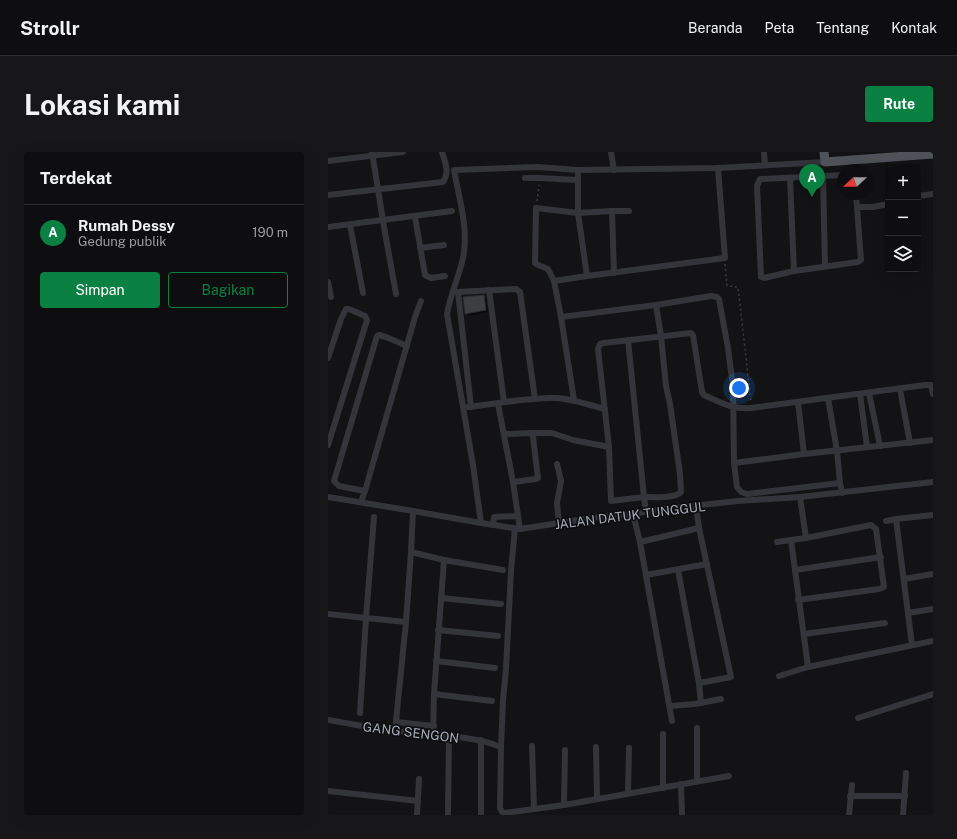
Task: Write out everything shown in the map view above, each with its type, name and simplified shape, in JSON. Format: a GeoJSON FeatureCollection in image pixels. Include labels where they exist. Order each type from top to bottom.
{"type":"FeatureCollection","features":[{"type":"Feature","properties":{"kind":"main road"},"geometry":{"type":"LineString","coordinates":[[825,157],[853,160],[933,154]]}},
{"type":"Feature","properties":{"kind":"street"},"geometry":{"type":"LineString","coordinates":[[328,161],[373,154],[403,152]]}},
{"type":"Feature","properties":{"kind":"street"},"geometry":{"type":"LineString","coordinates":[[442,152],[451,170],[465,230],[463,258],[450,299],[447,314],[473,465],[481,523]]}},
{"type":"Feature","properties":{"kind":"street"},"geometry":{"type":"LineString","coordinates":[[611,152],[614,170]]}},
{"type":"Feature","properties":{"kind":"street"},"geometry":{"type":"LineString","coordinates":[[764,152],[764,166]]}},
{"type":"Feature","properties":{"kind":"street"},"geometry":{"type":"LineString","coordinates":[[373,154],[382,221],[396,294]]}},
{"type":"Feature","properties":{"kind":"street"},"geometry":{"type":"LineString","coordinates":[[451,170],[538,167],[578,170],[718,168],[764,166],[825,157]]}},
{"type":"Feature","properties":{"kind":"street"},"geometry":{"type":"LineString","coordinates":[[853,160],[853,164]]}},
{"type":"Feature","properties":{"kind":"street"},"geometry":{"type":"LineString","coordinates":[[554,281],[725,258],[718,168]]}},
{"type":"Feature","properties":{"kind":"street"},"geometry":{"type":"LineString","coordinates":[[328,195],[378,188],[443,182],[451,170]]}},
{"type":"Feature","properties":{"kind":"street"},"geometry":{"type":"LineString","coordinates":[[578,170],[578,213],[587,276]]}},
{"type":"Feature","properties":{"kind":"street"},"geometry":{"type":"LineString","coordinates":[[837,175],[758,180],[761,277],[764,278],[794,271],[858,262],[861,260],[856,200]]}},
{"type":"Feature","properties":{"kind":"street"},"geometry":{"type":"LineString","coordinates":[[824,176],[825,266]]}},
{"type":"Feature","properties":{"kind":"street"},"geometry":{"type":"LineString","coordinates":[[525,178],[577,180]]}},
{"type":"Feature","properties":{"kind":"street"},"geometry":{"type":"LineString","coordinates":[[790,178],[794,271]]}},
{"type":"Feature","properties":{"kind":"street"},"geometry":{"type":"LineString","coordinates":[[921,196],[933,194]]}},
{"type":"Feature","properties":{"kind":"street"},"geometry":{"type":"LineString","coordinates":[[857,207],[873,207],[885,205]]}},
{"type":"Feature","properties":{"kind":"street"},"geometry":{"type":"LineString","coordinates":[[574,400],[554,281],[548,269],[535,263],[536,208],[578,213],[629,211]]}},
{"type":"Feature","properties":{"kind":"street"},"geometry":{"type":"LineString","coordinates":[[612,211],[614,273]]}},
{"type":"Feature","properties":{"kind":"street"},"geometry":{"type":"LineString","coordinates":[[328,227],[452,212]]}},
{"type":"Feature","properties":{"kind":"street"},"geometry":{"type":"LineString","coordinates":[[415,217],[426,276],[431,278],[445,276]]}},
{"type":"Feature","properties":{"kind":"street"},"geometry":{"type":"LineString","coordinates":[[350,225],[363,293]]}},
{"type":"Feature","properties":{"kind":"street"},"geometry":{"type":"LineString","coordinates":[[420,248],[444,245]]}},
{"type":"Feature","properties":{"kind":"street"},"geometry":{"type":"LineString","coordinates":[[328,282],[331,297]]}},
{"type":"Feature","properties":{"kind":"street"},"geometry":{"type":"LineString","coordinates":[[471,407],[458,292],[516,289],[522,294],[535,399]]}},
{"type":"Feature","properties":{"kind":"street"},"geometry":{"type":"LineString","coordinates":[[489,290],[504,434],[518,516],[511,571],[506,669],[502,700],[500,808],[502,812],[505,813],[564,805],[729,776]]}},
{"type":"Feature","properties":{"kind":"street"},"geometry":{"type":"LineString","coordinates":[[561,317],[656,305],[711,296],[717,297],[719,299],[728,348],[733,387],[734,463],[737,487],[741,492],[746,494],[840,483]]}},
{"type":"Feature","properties":{"kind":"street"},"geometry":{"type":"LineString","coordinates":[[361,502],[421,301]]}},
{"type":"Feature","properties":{"kind":"street"},"geometry":{"type":"LineString","coordinates":[[656,305],[661,336],[666,386],[680,474],[681,492],[674,496],[644,497],[611,501],[609,447],[598,349],[600,344],[661,336],[691,333],[693,335],[702,392],[704,395],[734,408],[751,408],[928,385],[931,385],[933,394]]}},
{"type":"Feature","properties":{"kind":"street"},"geometry":{"type":"LineString","coordinates":[[328,358],[340,319],[346,309],[365,316],[367,320],[328,445]]}},
{"type":"Feature","properties":{"kind":"street"},"geometry":{"type":"LineString","coordinates":[[365,491],[340,486],[334,481],[377,336],[379,335],[386,337],[407,346]]}},
{"type":"Feature","properties":{"kind":"street"},"geometry":{"type":"LineString","coordinates":[[628,340],[646,512]]}},
{"type":"Feature","properties":{"kind":"street"},"geometry":{"type":"LineString","coordinates":[[900,389],[910,443]]}},
{"type":"Feature","properties":{"kind":"street"},"geometry":{"type":"LineString","coordinates":[[869,393],[880,446]]}},
{"type":"Feature","properties":{"kind":"street"},"geometry":{"type":"LineString","coordinates":[[860,394],[867,447]]}},
{"type":"Feature","properties":{"kind":"street"},"geometry":{"type":"LineString","coordinates":[[462,407],[557,398],[574,400],[605,409]]}},
{"type":"Feature","properties":{"kind":"street"},"geometry":{"type":"LineString","coordinates":[[828,398],[842,493]]}},
{"type":"Feature","properties":{"kind":"street"},"geometry":{"type":"LineString","coordinates":[[798,402],[804,454]]}},
{"type":"Feature","properties":{"kind":"street"},"geometry":{"type":"LineString","coordinates":[[513,482],[538,478],[532,433]]}},
{"type":"Feature","properties":{"kind":"street"},"geometry":{"type":"LineString","coordinates":[[504,434],[552,433],[573,440],[609,447]]}},
{"type":"Feature","properties":{"kind":"street"},"geometry":{"type":"LineString","coordinates":[[734,463],[933,440]]}},
{"type":"Feature","properties":{"kind":"street"},"geometry":{"type":"LineString","coordinates":[[557,464],[561,481],[557,504],[559,524]]}},
{"type":"Feature","properties":{"kind":"street","name":"JALAN DATUK TUNGGUL"},"geometry":{"type":"LineString","coordinates":[[328,497],[517,528],[738,501],[800,498],[933,482]]}},
{"type":"Feature","properties":{"kind":"street"},"geometry":{"type":"LineString","coordinates":[[800,498],[806,538]]}},
{"type":"Feature","properties":{"kind":"street"},"geometry":{"type":"LineString","coordinates":[[696,506],[699,528],[731,677],[699,683]]}},
{"type":"Feature","properties":{"kind":"street"},"geometry":{"type":"LineString","coordinates":[[395,731],[412,552],[413,511]]}},
{"type":"Feature","properties":{"kind":"street"},"geometry":{"type":"LineString","coordinates":[[633,514],[640,542],[672,721]]}},
{"type":"Feature","properties":{"kind":"street"},"geometry":{"type":"LineString","coordinates":[[886,521],[933,515]]}},
{"type":"Feature","properties":{"kind":"street"},"geometry":{"type":"LineString","coordinates":[[493,525],[494,517],[518,516]]}},
{"type":"Feature","properties":{"kind":"street"},"geometry":{"type":"LineString","coordinates":[[360,713],[374,518]]}},
{"type":"Feature","properties":{"kind":"street"},"geometry":{"type":"LineString","coordinates":[[896,519],[912,645]]}},
{"type":"Feature","properties":{"kind":"street"},"geometry":{"type":"LineString","coordinates":[[777,542],[806,538],[871,525],[876,529],[884,587],[879,589],[798,600]]}},
{"type":"Feature","properties":{"kind":"street"},"geometry":{"type":"LineString","coordinates":[[640,542],[699,528]]}},
{"type":"Feature","properties":{"kind":"street"},"geometry":{"type":"LineString","coordinates":[[791,540],[808,667]]}},
{"type":"Feature","properties":{"kind":"street"},"geometry":{"type":"LineString","coordinates":[[412,552],[444,560],[504,570]]}},
{"type":"Feature","properties":{"kind":"street"},"geometry":{"type":"LineString","coordinates":[[795,570],[881,557]]}},
{"type":"Feature","properties":{"kind":"street"},"geometry":{"type":"LineString","coordinates":[[433,734],[436,661],[444,560]]}},
{"type":"Feature","properties":{"kind":"street"},"geometry":{"type":"LineString","coordinates":[[646,575],[707,564]]}},
{"type":"Feature","properties":{"kind":"street"},"geometry":{"type":"LineString","coordinates":[[678,570],[699,683],[701,703]]}},
{"type":"Feature","properties":{"kind":"street"},"geometry":{"type":"LineString","coordinates":[[904,579],[933,574]]}},
{"type":"Feature","properties":{"kind":"street"},"geometry":{"type":"LineString","coordinates":[[441,598],[501,604]]}},
{"type":"Feature","properties":{"kind":"street"},"geometry":{"type":"LineString","coordinates":[[908,613],[933,609]]}},
{"type":"Feature","properties":{"kind":"street"},"geometry":{"type":"LineString","coordinates":[[328,614],[406,622]]}},
{"type":"Feature","properties":{"kind":"street"},"geometry":{"type":"LineString","coordinates":[[804,634],[885,623]]}},
{"type":"Feature","properties":{"kind":"street"},"geometry":{"type":"LineString","coordinates":[[438,630],[498,636]]}},
{"type":"Feature","properties":{"kind":"street"},"geometry":{"type":"LineString","coordinates":[[779,676],[808,667],[933,641]]}},
{"type":"Feature","properties":{"kind":"street"},"geometry":{"type":"LineString","coordinates":[[436,661],[495,668]]}},
{"type":"Feature","properties":{"kind":"street"},"geometry":{"type":"LineString","coordinates":[[434,694],[492,701]]}},
{"type":"Feature","properties":{"kind":"street"},"geometry":{"type":"LineString","coordinates":[[858,718],[933,694]]}},
{"type":"Feature","properties":{"kind":"street"},"geometry":{"type":"LineString","coordinates":[[670,706],[701,703],[721,699]]}},
{"type":"Feature","properties":{"kind":"street","name":"GANG SENGON"},"geometry":{"type":"LineString","coordinates":[[328,720],[395,731],[481,740],[501,747]]}},
{"type":"Feature","properties":{"kind":"street"},"geometry":{"type":"LineString","coordinates":[[396,722],[434,726]]}},
{"type":"Feature","properties":{"kind":"street"},"geometry":{"type":"LineString","coordinates":[[696,781],[697,728]]}},
{"type":"Feature","properties":{"kind":"street"},"geometry":{"type":"LineString","coordinates":[[663,734],[663,788]]}},
{"type":"Feature","properties":{"kind":"street"},"geometry":{"type":"LineString","coordinates":[[448,815],[449,736]]}},
{"type":"Feature","properties":{"kind":"street"},"geometry":{"type":"LineString","coordinates":[[481,740],[481,815]]}},
{"type":"Feature","properties":{"kind":"street"},"geometry":{"type":"LineString","coordinates":[[532,746],[534,808]]}},
{"type":"Feature","properties":{"kind":"street"},"geometry":{"type":"LineString","coordinates":[[596,747],[597,798]]}},
{"type":"Feature","properties":{"kind":"street"},"geometry":{"type":"LineString","coordinates":[[628,793],[629,748]]}},
{"type":"Feature","properties":{"kind":"street"},"geometry":{"type":"LineString","coordinates":[[564,805],[565,750]]}},
{"type":"Feature","properties":{"kind":"street"},"geometry":{"type":"LineString","coordinates":[[904,815],[906,774]]}},
{"type":"Feature","properties":{"kind":"street"},"geometry":{"type":"LineString","coordinates":[[418,815],[419,779]]}},
{"type":"Feature","properties":{"kind":"street"},"geometry":{"type":"LineString","coordinates":[[680,784],[682,815]]}},
{"type":"Feature","properties":{"kind":"street"},"geometry":{"type":"LineString","coordinates":[[849,815],[852,785]]}},
{"type":"Feature","properties":{"kind":"street"},"geometry":{"type":"LineString","coordinates":[[328,790],[418,801]]}},
{"type":"Feature","properties":{"kind":"street"},"geometry":{"type":"LineString","coordinates":[[850,796],[905,796]]}},
{"type":"Feature","properties":{"kind":"path"},"geometry":{"type":"LineString","coordinates":[[536,208],[540,178]]}},
{"type":"Feature","properties":{"kind":"path"},"geometry":{"type":"LineString","coordinates":[[725,258],[727,286],[738,287],[751,408]]}},
{"type":"Feature","properties":{"kind":"building"},"geometry":{"type":"Polygon","coordinates":[[[484,295],[486,310],[465,314],[463,297],[484,295]]]}},
{"type":"Feature","properties":{"kind":"place","name":"Rumah Dessy"},"geometry":{"type":"Point","coordinates":[812,197]}}]}
